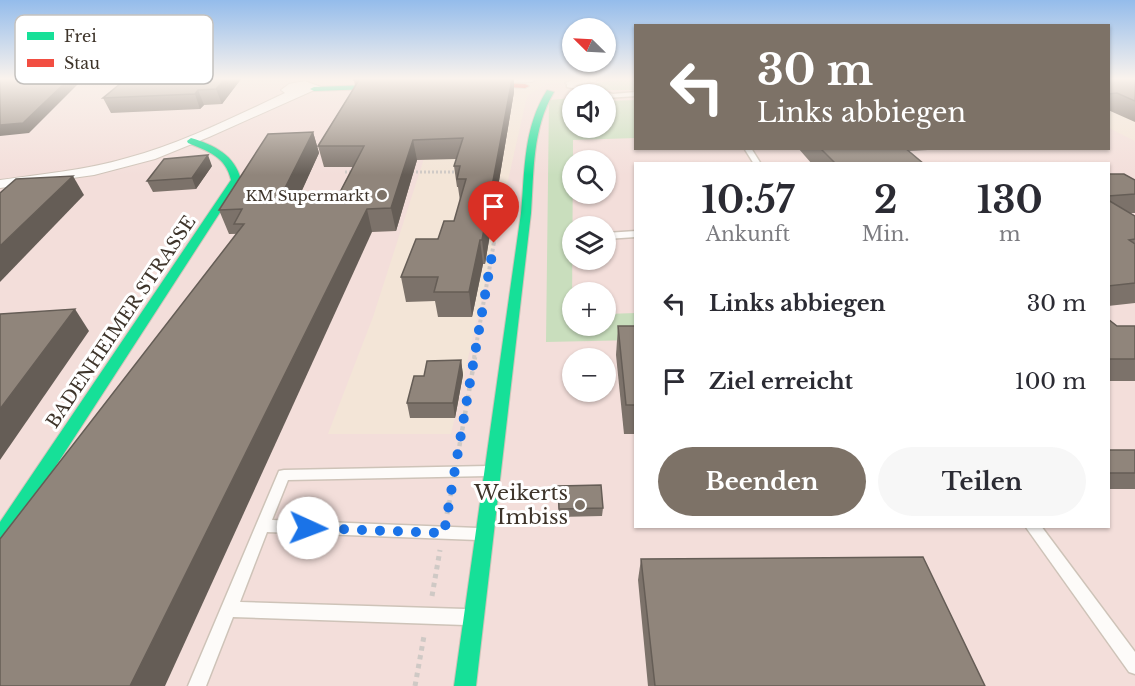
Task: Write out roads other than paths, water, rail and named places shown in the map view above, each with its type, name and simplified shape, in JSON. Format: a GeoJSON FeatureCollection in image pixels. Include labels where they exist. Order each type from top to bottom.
{"type":"FeatureCollection","features":[{"type":"Feature","properties":{"kind":"street"},"geometry":{"type":"LineString","coordinates":[[0,184],[49,179],[148,157],[191,141],[248,111]]}},
{"type":"Feature","properties":{"kind":"street"},"geometry":{"type":"LineString","coordinates":[[465,686],[527,202],[532,146],[530,111]]}},
{"type":"Feature","properties":{"kind":"street"},"geometry":{"type":"LineString","coordinates":[[532,146],[541,111]]}},
{"type":"Feature","properties":{"kind":"street","name":"BADENHEIMER STRASSE"},"geometry":{"type":"LineString","coordinates":[[0,537],[236,180],[235,168],[226,157],[191,141]]}},
{"type":"Feature","properties":{"kind":"lane"},"geometry":{"type":"LineString","coordinates":[[616,235],[634,234]]}},
{"type":"Feature","properties":{"kind":"lane"},"geometry":{"type":"LineString","coordinates":[[197,686],[284,475],[492,471]]}},
{"type":"Feature","properties":{"kind":"lane"},"geometry":{"type":"LineString","coordinates":[[262,526],[484,534]]}},
{"type":"Feature","properties":{"kind":"lane"},"geometry":{"type":"LineString","coordinates":[[1033,528],[1135,666]]}},
{"type":"Feature","properties":{"kind":"lane"},"geometry":{"type":"LineString","coordinates":[[228,609],[474,617]]}},
{"type":"Feature","properties":{"kind":"place","name":"KM Supermarkt"},"geometry":{"type":"Point","coordinates":[382,195]}},
{"type":"Feature","properties":{"kind":"place","name":"Weikerts Imbiss"},"geometry":{"type":"Point","coordinates":[580,505]}}]}
